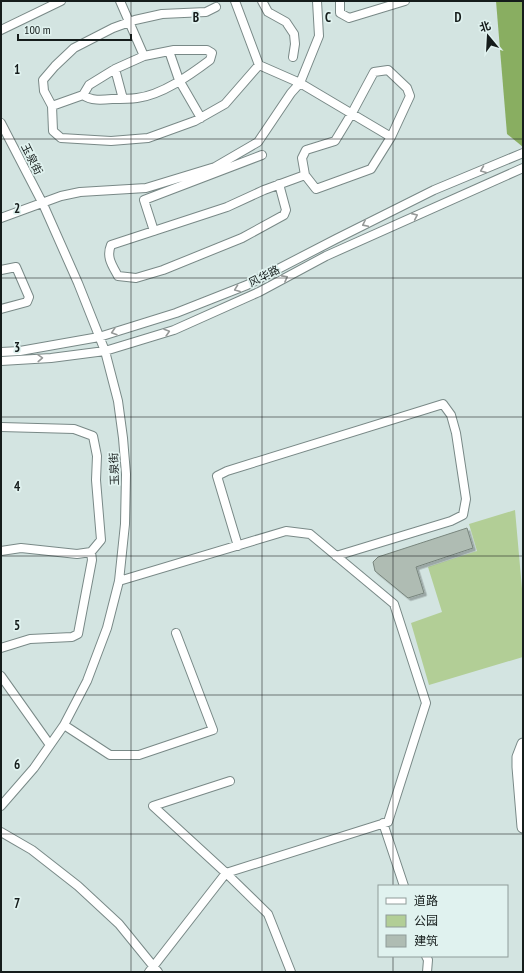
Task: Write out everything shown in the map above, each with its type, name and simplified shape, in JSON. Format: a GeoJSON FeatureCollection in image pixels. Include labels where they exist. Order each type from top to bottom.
{"type":"FeatureCollection","features":[{"type":"Feature","properties":{"kind":"highway"},"geometry":{"type":"LineString","coordinates":[[523,744],[518,757],[523,827]]}},
{"type":"Feature","properties":{"kind":"street"},"geometry":{"type":"LineString","coordinates":[[1,30],[48,4],[62,1]]}},
{"type":"Feature","properties":{"kind":"street"},"geometry":{"type":"LineString","coordinates":[[120,1],[144,56]]}},
{"type":"Feature","properties":{"kind":"street"},"geometry":{"type":"LineString","coordinates":[[235,1],[259,65],[300,83],[391,137]]}},
{"type":"Feature","properties":{"kind":"street"},"geometry":{"type":"LineString","coordinates":[[262,1],[268,12],[286,22],[294,34],[295,44],[293,57]]}},
{"type":"Feature","properties":{"kind":"street"},"geometry":{"type":"LineString","coordinates":[[1,218],[43,204],[61,196],[80,192],[146,188],[214,167],[258,142],[291,93],[300,83],[319,36],[317,1]]}},
{"type":"Feature","properties":{"kind":"street"},"geometry":{"type":"LineString","coordinates":[[340,1],[340,13],[349,18],[405,1]]}},
{"type":"Feature","properties":{"kind":"street"},"geometry":{"type":"LineString","coordinates":[[216,7],[206,12],[162,14],[129,22],[113,28],[74,48],[54,66],[43,80],[44,91],[52,106],[53,131],[61,138],[111,141],[148,138],[201,118],[225,104],[259,65]]}},
{"type":"Feature","properties":{"kind":"street"},"geometry":{"type":"LineString","coordinates":[[52,106],[83,95],[89,85],[115,69],[144,56],[169,51],[207,50],[212,53],[210,60],[192,73],[158,92],[138,98],[123,99],[89,99],[83,95]]}},
{"type":"Feature","properties":{"kind":"street"},"geometry":{"type":"LineString","coordinates":[[169,51],[179,80],[201,118]]}},
{"type":"Feature","properties":{"kind":"street"},"geometry":{"type":"LineString","coordinates":[[115,69],[123,99]]}},
{"type":"Feature","properties":{"kind":"street"},"geometry":{"type":"LineString","coordinates":[[388,70],[407,88],[410,96],[391,137],[371,169],[316,189],[305,175],[302,158],[306,150],[335,141],[352,113],[374,72],[388,70]]}},
{"type":"Feature","properties":{"kind":"street","name":"玉泉街"},"geometry":{"type":"LineString","coordinates":[[1,123],[43,204],[78,283],[105,351],[118,401],[126,474],[125,524],[119,581],[106,628],[88,681],[64,725],[34,768],[1,806]]}},
{"type":"Feature","properties":{"kind":"street"},"geometry":{"type":"LineString","coordinates":[[1,352],[20,351],[99,337],[176,313],[247,285],[434,190],[521,154]]}},
{"type":"Feature","properties":{"kind":"street"},"geometry":{"type":"LineString","coordinates":[[154,231],[144,200],[262,155]]}},
{"type":"Feature","properties":{"kind":"street","name":"风华路"},"geometry":{"type":"LineString","coordinates":[[1,361],[51,358],[105,351],[174,330],[259,292],[326,256],[519,169]]}},
{"type":"Feature","properties":{"kind":"street"},"geometry":{"type":"LineString","coordinates":[[279,184],[286,210],[284,215],[242,238],[163,270],[136,278],[118,276],[110,260],[108,252],[111,245],[227,207],[264,190],[279,184],[305,175]]}},
{"type":"Feature","properties":{"kind":"street"},"geometry":{"type":"LineString","coordinates":[[1,270],[16,267],[29,297],[27,302],[1,309]]}},
{"type":"Feature","properties":{"kind":"street"},"geometry":{"type":"LineString","coordinates":[[238,546],[217,476],[227,471],[444,404],[451,414],[456,433],[466,499],[463,515],[451,521],[336,556]]}},
{"type":"Feature","properties":{"kind":"street"},"geometry":{"type":"LineString","coordinates":[[1,427],[74,429],[93,436],[97,456],[96,480],[101,540],[91,552],[77,554],[21,548],[1,551]]}},
{"type":"Feature","properties":{"kind":"street"},"geometry":{"type":"LineString","coordinates":[[1,832],[32,850],[78,886],[119,924],[154,970],[226,873],[388,822],[426,703],[394,604],[310,534],[292,532],[286,532],[119,581]]}},
{"type":"Feature","properties":{"kind":"street"},"geometry":{"type":"LineString","coordinates":[[1,648],[30,639],[72,637],[78,634],[92,560],[91,552]]}},
{"type":"Feature","properties":{"kind":"street"},"geometry":{"type":"LineString","coordinates":[[64,725],[110,755],[139,755],[213,730],[176,633]]}},
{"type":"Feature","properties":{"kind":"street"},"geometry":{"type":"LineString","coordinates":[[1,676],[50,745]]}},
{"type":"Feature","properties":{"kind":"street"},"geometry":{"type":"LineString","coordinates":[[230,781],[153,806],[268,914],[291,972]]}},
{"type":"Feature","properties":{"kind":"street"},"geometry":{"type":"LineString","coordinates":[[383,823],[404,885]]}},
{"type":"Feature","properties":{"kind":"street"},"geometry":{"type":"LineString","coordinates":[[426,957],[428,960],[427,972]]}},
{"type":"Feature","properties":{"kind":"green space"},"geometry":{"type":"Polygon","coordinates":[[[496,1],[523,1],[523,147],[507,134],[496,1]]]}},
{"type":"Feature","properties":{"kind":"green space"},"geometry":{"type":"Polygon","coordinates":[[[515,510],[523,600],[523,657],[429,685],[411,623],[442,612],[428,567],[477,551],[469,524],[515,510]]]}},
{"type":"Feature","properties":{"kind":"building"},"geometry":{"type":"Polygon","coordinates":[[[467,528],[473,548],[416,567],[424,593],[408,598],[375,571],[373,562],[378,557],[467,528]]]}}]}
